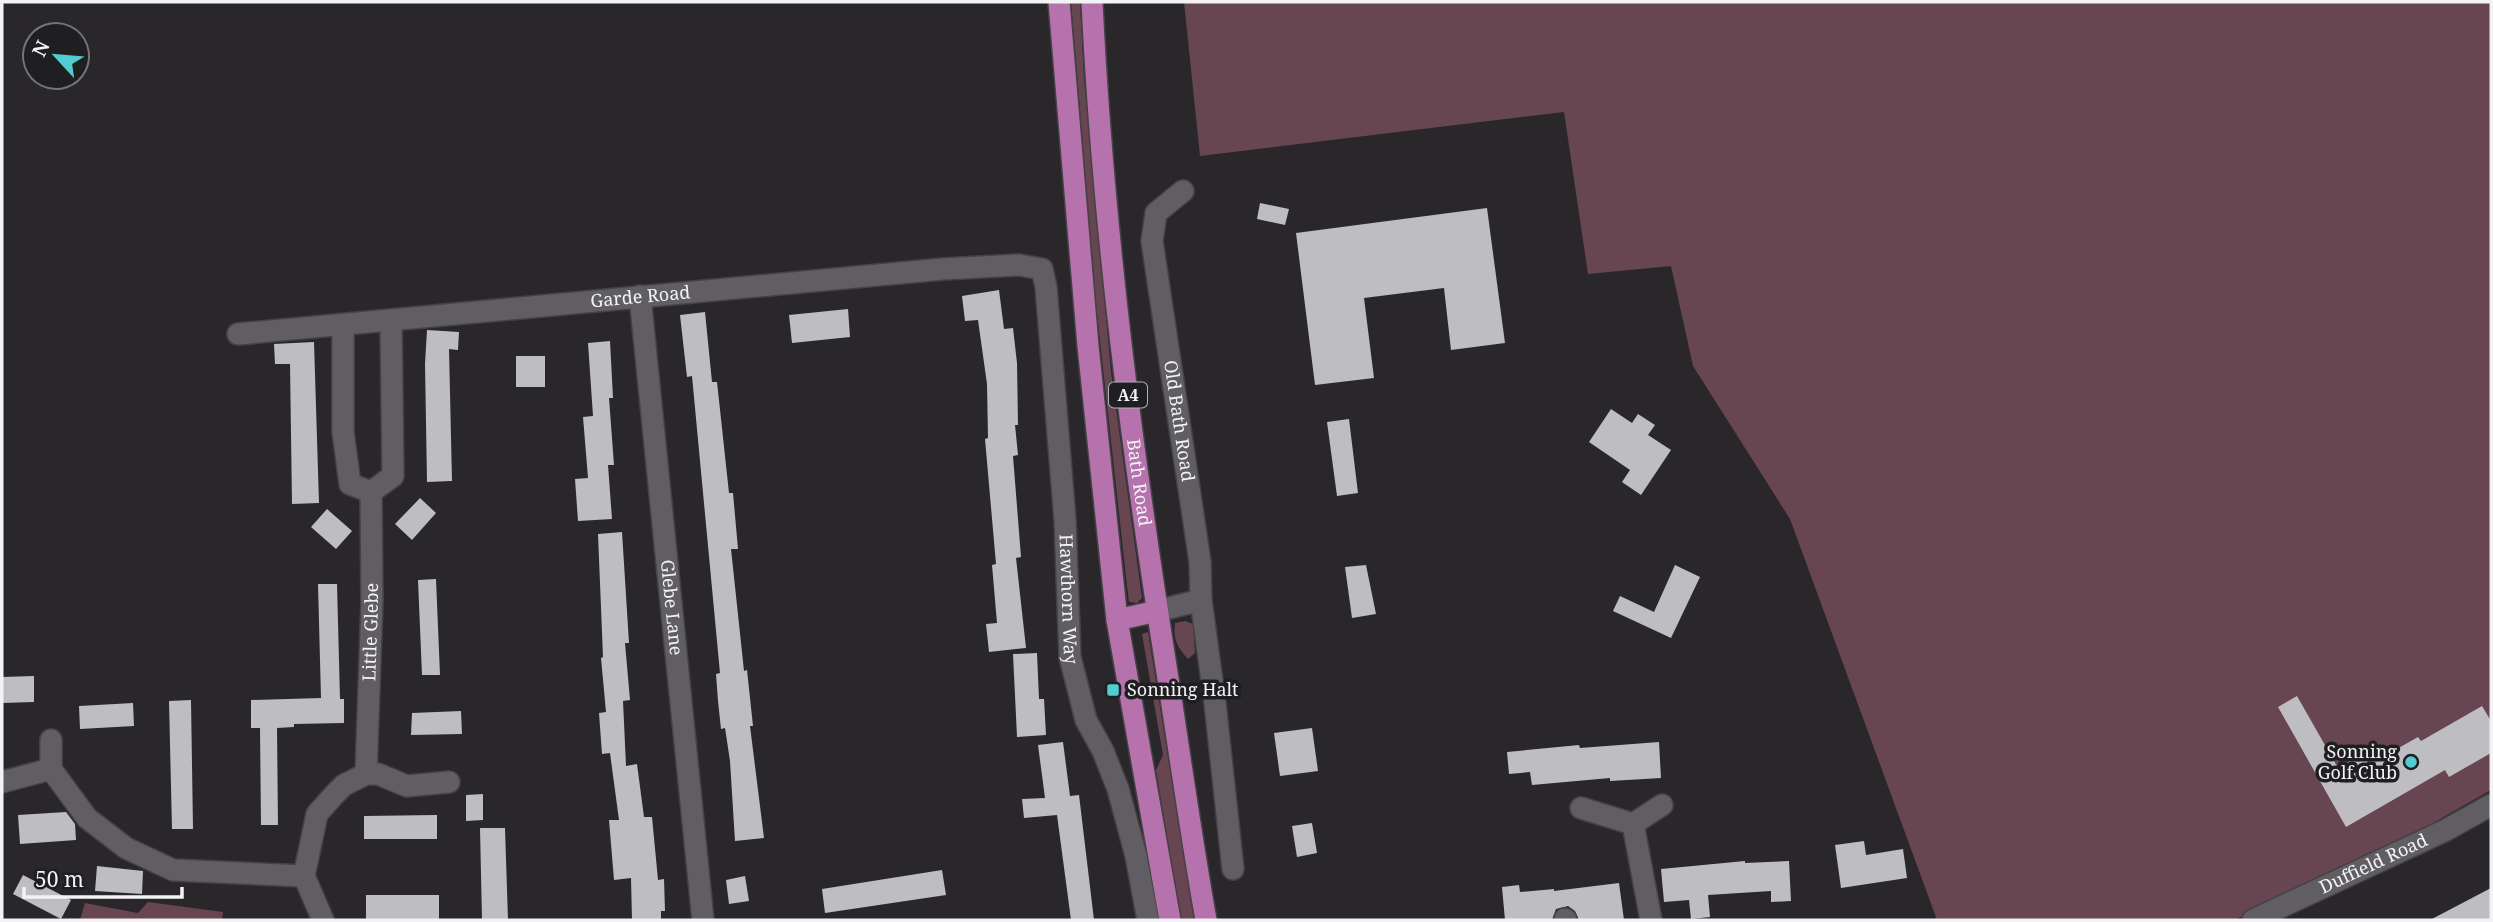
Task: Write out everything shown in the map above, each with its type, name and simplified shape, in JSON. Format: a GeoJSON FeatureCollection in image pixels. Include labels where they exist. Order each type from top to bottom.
{"type":"FeatureCollection","features":[{"type":"Feature","properties":{"kind":"main road","name":"Bath Road"},"geometry":{"type":"LineString","coordinates":[[1059,2],[1088,346],[1117,620],[1170,920]]}},
{"type":"Feature","properties":{"kind":"main road","name":"Bath Road"},"geometry":{"type":"LineString","coordinates":[[1092,2],[1099,122],[1122,346],[1157,611],[1206,920]]}},
{"type":"Feature","properties":{"kind":"main road"},"geometry":{"type":"LineString","coordinates":[[1117,620],[1157,611]]}},
{"type":"Feature","properties":{"kind":"street","name":"Old Bath Road"},"geometry":{"type":"LineString","coordinates":[[1183,191],[1156,213],[1152,241],[1200,562],[1201,600],[1233,869]]}},
{"type":"Feature","properties":{"kind":"street","name":"Garde Road"},"geometry":{"type":"LineString","coordinates":[[238,334],[943,269],[1019,265],[1042,269]]}},
{"type":"Feature","properties":{"kind":"street","name":"Hawthorn Way"},"geometry":{"type":"LineString","coordinates":[[1042,269],[1046,287],[1065,520],[1070,657],[1086,720],[1103,751],[1118,789],[1136,856],[1147,920]]}},
{"type":"Feature","properties":{"kind":"street","name":"Glebe Lane"},"geometry":{"type":"LineString","coordinates":[[640,296],[703,920]]}},
{"type":"Feature","properties":{"kind":"street"},"geometry":{"type":"LineString","coordinates":[[343,325],[342,432],[350,484],[371,492],[393,476],[391,320]]}},
{"type":"Feature","properties":{"kind":"street","name":"Little Glebe"},"geometry":{"type":"LineString","coordinates":[[366,774],[372,602],[371,492]]}},
{"type":"Feature","properties":{"kind":"street"},"geometry":{"type":"LineString","coordinates":[[1157,611],[1201,600]]}},
{"type":"Feature","properties":{"kind":"street"},"geometry":{"type":"LineString","coordinates":[[51,740],[51,769],[87,818],[126,848],[173,870],[304,876]]}},
{"type":"Feature","properties":{"kind":"street"},"geometry":{"type":"LineString","coordinates":[[2,782],[51,769]]}},
{"type":"Feature","properties":{"kind":"street"},"geometry":{"type":"LineString","coordinates":[[323,920],[304,876],[317,814],[344,785],[366,774],[378,774],[407,786],[449,782]]}},
{"type":"Feature","properties":{"kind":"street"},"geometry":{"type":"LineString","coordinates":[[1633,824],[1662,805]]}},
{"type":"Feature","properties":{"kind":"street","name":"Duffield Road"},"geometry":{"type":"LineString","coordinates":[[2253,920],[2434,835],[2491,805]]}},
{"type":"Feature","properties":{"kind":"street"},"geometry":{"type":"LineString","coordinates":[[1581,808],[1633,824]]}},
{"type":"Feature","properties":{"kind":"street"},"geometry":{"type":"LineString","coordinates":[[1633,824],[1651,920]]}},
{"type":"Feature","properties":{"kind":"shaded area"},"geometry":{"type":"Polygon","coordinates":[[[1071,2],[1080,2],[1084,79],[1111,372],[1142,598],[1137,603],[1129,602],[1096,304],[1071,2]]]}},
{"type":"Feature","properties":{"kind":"shaded area","name":"Sonning Golf Club"},"geometry":{"type":"Polygon","coordinates":[[[1184,2],[2491,2],[2491,790],[2354,868],[2234,920],[1937,920],[1790,519],[1693,366],[1671,266],[1588,274],[1564,112],[1200,156],[1184,2]]]}},
{"type":"Feature","properties":{"kind":"shaded area"},"geometry":{"type":"Polygon","coordinates":[[[1185,621],[1193,624],[1195,653],[1188,659],[1175,638],[1175,623],[1185,621]]]}},
{"type":"Feature","properties":{"kind":"shaded area"},"geometry":{"type":"Polygon","coordinates":[[[1148,632],[1194,920],[1181,920],[1156,770],[1163,755],[1142,634],[1148,632]]]}},
{"type":"Feature","properties":{"kind":"shaded area"},"geometry":{"type":"Polygon","coordinates":[[[148,902],[223,912],[222,920],[80,920],[85,903],[138,913],[148,902]]]}},
{"type":"Feature","properties":{"kind":"building"},"geometry":{"type":"Polygon","coordinates":[[[1260,203],[1289,209],[1285,225],[1257,219],[1260,203]]]}},
{"type":"Feature","properties":{"kind":"building"},"geometry":{"type":"Polygon","coordinates":[[[1487,208],[1505,343],[1451,350],[1444,288],[1364,298],[1374,378],[1315,385],[1296,233],[1487,208]]]}},
{"type":"Feature","properties":{"kind":"building"},"geometry":{"type":"Polygon","coordinates":[[[999,290],[1004,329],[1013,328],[1017,363],[1018,425],[1015,425],[1018,455],[1013,456],[1021,557],[1016,558],[1026,648],[989,652],[986,624],[997,623],[992,565],[996,564],[985,439],[988,438],[987,384],[978,320],[965,321],[962,296],[999,290]]]}},
{"type":"Feature","properties":{"kind":"building"},"geometry":{"type":"Polygon","coordinates":[[[848,309],[850,337],[792,343],[789,315],[848,309]]]}},
{"type":"Feature","properties":{"kind":"building"},"geometry":{"type":"Polygon","coordinates":[[[705,312],[712,382],[717,382],[729,493],[733,493],[738,549],[731,549],[744,671],[747,670],[753,726],[750,726],[764,838],[735,841],[730,761],[725,728],[721,729],[718,701],[716,674],[720,673],[692,376],[687,377],[680,315],[705,312]]]}},
{"type":"Feature","properties":{"kind":"building"},"geometry":{"type":"Polygon","coordinates":[[[427,330],[459,332],[458,350],[449,349],[452,481],[427,482],[427,330]]]}},
{"type":"Feature","properties":{"kind":"building"},"geometry":{"type":"Polygon","coordinates":[[[610,341],[613,398],[609,398],[614,465],[608,465],[612,519],[578,521],[575,479],[588,478],[583,417],[593,416],[588,343],[610,341]]]}},
{"type":"Feature","properties":{"kind":"building"},"geometry":{"type":"Polygon","coordinates":[[[314,342],[319,503],[292,504],[290,364],[275,364],[274,344],[314,342]]]}},
{"type":"Feature","properties":{"kind":"building"},"geometry":{"type":"Polygon","coordinates":[[[516,356],[545,356],[545,387],[516,387],[516,356]]]}},
{"type":"Feature","properties":{"kind":"building"},"geometry":{"type":"Polygon","coordinates":[[[1611,409],[1632,423],[1638,414],[1655,425],[1648,435],[1671,450],[1641,495],[1622,482],[1630,470],[1589,442],[1611,409]]]}},
{"type":"Feature","properties":{"kind":"building"},"geometry":{"type":"Polygon","coordinates":[[[1349,419],[1358,493],[1337,496],[1327,422],[1349,419]]]}},
{"type":"Feature","properties":{"kind":"building"},"geometry":{"type":"Polygon","coordinates":[[[420,498],[436,513],[412,540],[395,524],[420,498]]]}},
{"type":"Feature","properties":{"kind":"building"},"geometry":{"type":"Polygon","coordinates":[[[327,509],[352,531],[336,549],[311,527],[327,509]]]}},
{"type":"Feature","properties":{"kind":"building"},"geometry":{"type":"Polygon","coordinates":[[[622,532],[629,643],[625,643],[630,700],[623,701],[626,766],[637,764],[644,817],[652,817],[658,880],[664,879],[665,911],[661,911],[661,920],[632,920],[631,878],[614,880],[609,820],[619,820],[610,753],[602,754],[599,713],[606,712],[601,658],[598,534],[622,532]]]}},
{"type":"Feature","properties":{"kind":"building"},"geometry":{"type":"Polygon","coordinates":[[[1366,565],[1376,614],[1352,618],[1345,567],[1366,565]]]}},
{"type":"Feature","properties":{"kind":"building"},"geometry":{"type":"Polygon","coordinates":[[[1675,565],[1700,577],[1671,638],[1613,611],[1620,596],[1654,612],[1675,565]]]}},
{"type":"Feature","properties":{"kind":"building"},"geometry":{"type":"Polygon","coordinates":[[[436,579],[440,675],[422,675],[418,580],[436,579]]]}},
{"type":"Feature","properties":{"kind":"building"},"geometry":{"type":"Polygon","coordinates":[[[318,584],[337,584],[340,699],[344,699],[344,723],[294,724],[294,727],[277,728],[278,825],[261,825],[260,728],[251,728],[251,700],[321,698],[318,584]]]}},
{"type":"Feature","properties":{"kind":"building"},"geometry":{"type":"Polygon","coordinates":[[[1037,653],[1039,699],[1044,699],[1046,735],[1017,737],[1013,654],[1037,653]]]}},
{"type":"Feature","properties":{"kind":"building"},"geometry":{"type":"Polygon","coordinates":[[[34,676],[34,702],[2,703],[2,677],[34,676]]]}},
{"type":"Feature","properties":{"kind":"building","name":"Sonning Golf Club"},"geometry":{"type":"Polygon","coordinates":[[[2297,696],[2338,768],[2370,749],[2374,756],[2392,746],[2395,750],[2418,737],[2421,741],[2482,706],[2491,721],[2491,753],[2449,777],[2445,770],[2346,827],[2278,707],[2297,696]]]}},
{"type":"Feature","properties":{"kind":"building"},"geometry":{"type":"Polygon","coordinates":[[[191,700],[193,829],[172,829],[169,701],[191,700]]]}},
{"type":"Feature","properties":{"kind":"building"},"geometry":{"type":"Polygon","coordinates":[[[133,703],[134,726],[80,729],[79,706],[133,703]]]}},
{"type":"Feature","properties":{"kind":"building"},"geometry":{"type":"Polygon","coordinates":[[[461,711],[462,734],[411,735],[412,713],[461,711]]]}},
{"type":"Feature","properties":{"kind":"building"},"geometry":{"type":"Polygon","coordinates":[[[1312,728],[1318,771],[1280,776],[1274,733],[1312,728]]]}},
{"type":"Feature","properties":{"kind":"building"},"geometry":{"type":"Polygon","coordinates":[[[1063,742],[1070,796],[1079,795],[1094,920],[1071,920],[1057,815],[1024,818],[1022,799],[1045,798],[1038,745],[1063,742]]]}},
{"type":"Feature","properties":{"kind":"building"},"geometry":{"type":"Polygon","coordinates":[[[1659,742],[1661,778],[1610,781],[1610,778],[1532,785],[1530,772],[1509,774],[1507,752],[1579,745],[1580,748],[1659,742]]]}},
{"type":"Feature","properties":{"kind":"building"},"geometry":{"type":"Polygon","coordinates":[[[483,794],[483,820],[466,821],[466,795],[483,794]]]}},
{"type":"Feature","properties":{"kind":"building"},"geometry":{"type":"Polygon","coordinates":[[[66,812],[75,824],[76,840],[20,844],[18,815],[66,812]]]}},
{"type":"Feature","properties":{"kind":"building"},"geometry":{"type":"Polygon","coordinates":[[[437,815],[437,839],[364,839],[364,816],[437,815]]]}},
{"type":"Feature","properties":{"kind":"building"},"geometry":{"type":"Polygon","coordinates":[[[1312,823],[1317,853],[1297,857],[1292,826],[1312,823]]]}},
{"type":"Feature","properties":{"kind":"building"},"geometry":{"type":"Polygon","coordinates":[[[480,828],[505,828],[508,920],[482,920],[480,828]]]}},
{"type":"Feature","properties":{"kind":"building"},"geometry":{"type":"Polygon","coordinates":[[[1864,841],[1866,855],[1903,849],[1907,878],[1841,888],[1835,845],[1864,841]]]}},
{"type":"Feature","properties":{"kind":"building"},"geometry":{"type":"Polygon","coordinates":[[[1745,861],[1789,861],[1791,901],[1771,902],[1771,891],[1708,895],[1710,917],[1691,919],[1689,900],[1664,902],[1661,869],[1745,861]]]}},
{"type":"Feature","properties":{"kind":"building"},"geometry":{"type":"Polygon","coordinates":[[[97,866],[143,871],[142,894],[95,891],[97,866]]]}},
{"type":"Feature","properties":{"kind":"building"},"geometry":{"type":"Polygon","coordinates":[[[942,870],[946,895],[825,913],[822,889],[942,870]]]}},
{"type":"Feature","properties":{"kind":"building"},"geometry":{"type":"Polygon","coordinates":[[[23,875],[71,900],[61,919],[13,894],[23,875]]]}},
{"type":"Feature","properties":{"kind":"building"},"geometry":{"type":"Polygon","coordinates":[[[745,876],[749,901],[729,904],[726,880],[745,876]]]}},
{"type":"Feature","properties":{"kind":"building"},"geometry":{"type":"Polygon","coordinates":[[[1619,883],[1624,920],[1579,920],[1575,911],[1568,906],[1556,909],[1552,920],[1505,920],[1502,887],[1519,885],[1520,892],[1554,891],[1619,883]]]}},
{"type":"Feature","properties":{"kind":"building"},"geometry":{"type":"Polygon","coordinates":[[[2491,888],[2491,920],[2430,920],[2491,888]]]}},
{"type":"Feature","properties":{"kind":"building"},"geometry":{"type":"Polygon","coordinates":[[[366,895],[439,895],[439,920],[366,920],[366,895]]]}},
{"type":"Feature","properties":{"kind":"place","name":"Sonning Halt"},"geometry":{"type":"Point","coordinates":[1113,690]}},
{"type":"Feature","properties":{"kind":"place","name":"Sonning Golf Club"},"geometry":{"type":"Point","coordinates":[2411,762]}}]}
